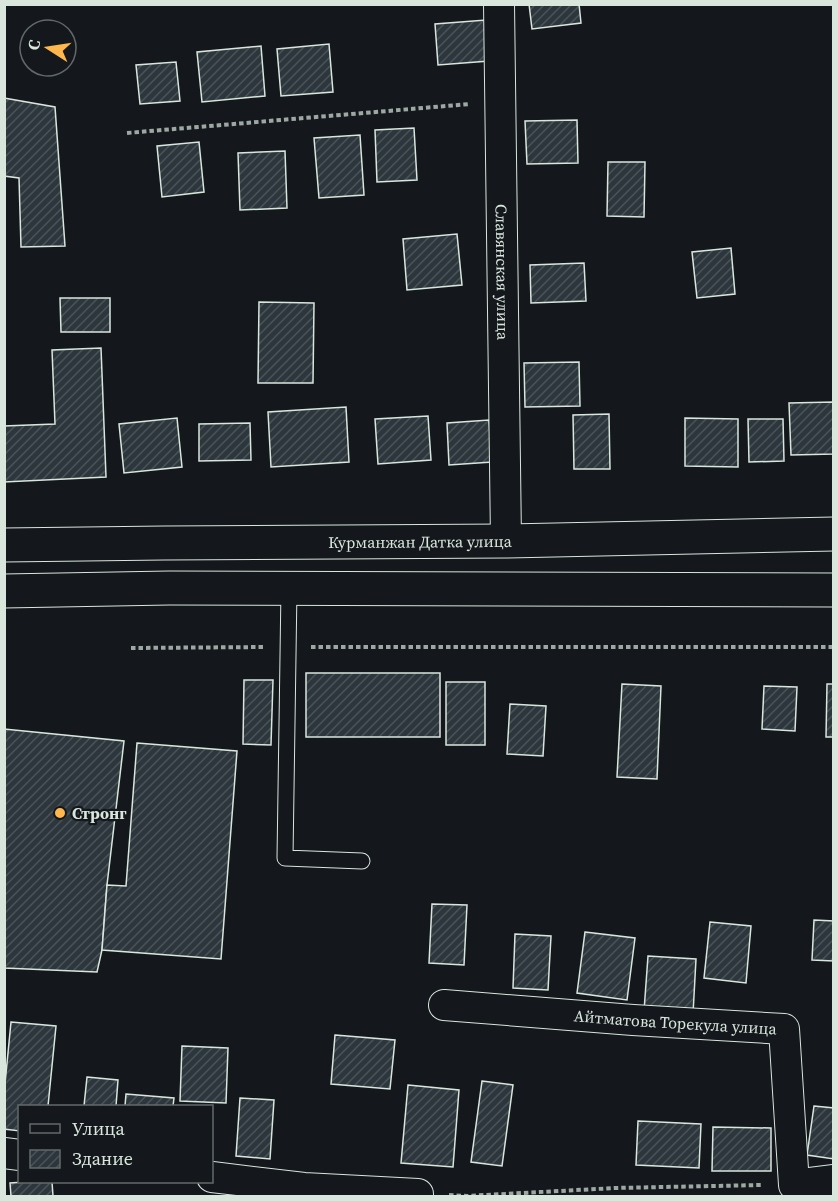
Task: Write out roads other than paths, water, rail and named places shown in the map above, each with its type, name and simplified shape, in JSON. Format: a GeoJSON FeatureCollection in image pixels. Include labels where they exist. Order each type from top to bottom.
{"type":"FeatureCollection","features":[{"type":"Feature","properties":{"kind":"main road","name":"Курманжан Датка улица"},"geometry":{"type":"LineString","coordinates":[[4,545],[506,541],[834,534]]}},
{"type":"Feature","properties":{"kind":"main road"},"geometry":{"type":"LineString","coordinates":[[4,591],[169,588],[834,590]]}},
{"type":"Feature","properties":{"kind":"street","name":"Славянская улица"},"geometry":{"type":"LineString","coordinates":[[499,4],[506,541]]}},
{"type":"Feature","properties":{"kind":"street","name":"Айтматова Торекула улица"},"geometry":{"type":"LineString","coordinates":[[444,1005],[784,1029],[794,1185],[834,1180]]}},
{"type":"Feature","properties":{"kind":"street"},"geometry":{"type":"LineString","coordinates":[[213,1177],[304,1188],[418,1194]]}},
{"type":"Feature","properties":{"kind":"lane"},"geometry":{"type":"LineString","coordinates":[[289,588],[285,858],[362,861]]}},
{"type":"Feature","properties":{"kind":"place","name":"Стронг"},"geometry":{"type":"Point","coordinates":[60,813]}}]}
